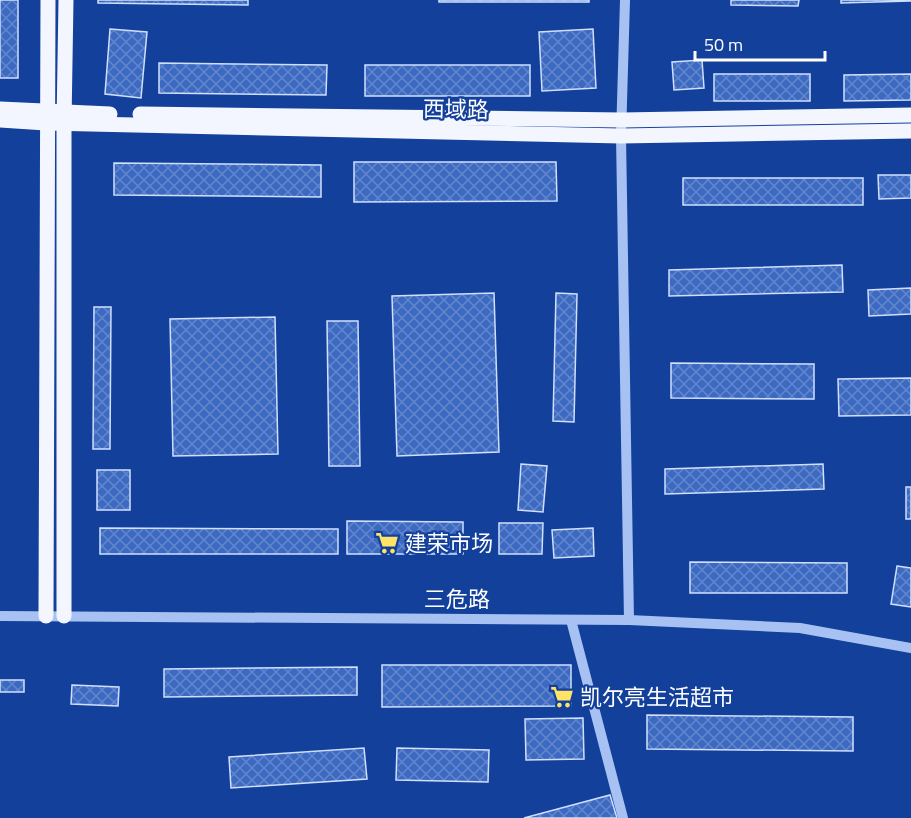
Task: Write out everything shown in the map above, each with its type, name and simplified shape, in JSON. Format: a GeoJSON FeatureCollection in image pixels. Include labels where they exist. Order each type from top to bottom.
{"type":"FeatureCollection","features":[{"type":"Feature","properties":{"kind":"main road"},"geometry":{"type":"LineString","coordinates":[[46,616],[48,0]]}},
{"type":"Feature","properties":{"kind":"main road"},"geometry":{"type":"LineString","coordinates":[[64,616],[66,0]]}},
{"type":"Feature","properties":{"kind":"main road","name":"西域路"},"geometry":{"type":"LineString","coordinates":[[0,109],[46,117]]}},
{"type":"Feature","properties":{"kind":"main road","name":"西域路"},"geometry":{"type":"LineString","coordinates":[[0,120],[46,117],[622,120],[911,116]]}},
{"type":"Feature","properties":{"kind":"main road","name":"西域路"},"geometry":{"type":"LineString","coordinates":[[64,117],[621,136],[911,131]]}},
{"type":"Feature","properties":{"kind":"street"},"geometry":{"type":"LineString","coordinates":[[625,0],[621,136],[629,620]]}},
{"type":"Feature","properties":{"kind":"street","name":"三危路"},"geometry":{"type":"LineString","coordinates":[[0,616],[629,620],[800,628],[911,648]]}},
{"type":"Feature","properties":{"kind":"street"},"geometry":{"type":"LineString","coordinates":[[571,620],[623,818]]}},
{"type":"Feature","properties":{"kind":"building"},"geometry":{"type":"Polygon","coordinates":[[[0,0],[18,0],[18,78],[0,78],[0,0]]]}},
{"type":"Feature","properties":{"kind":"building"},"geometry":{"type":"Polygon","coordinates":[[[98,0],[248,0],[248,5],[98,3],[98,0]]]}},
{"type":"Feature","properties":{"kind":"building"},"geometry":{"type":"Polygon","coordinates":[[[439,0],[589,0],[589,2],[439,2],[439,0]]]}},
{"type":"Feature","properties":{"kind":"building"},"geometry":{"type":"Polygon","coordinates":[[[731,0],[799,0],[798,6],[731,5],[731,0]]]}},
{"type":"Feature","properties":{"kind":"building"},"geometry":{"type":"Polygon","coordinates":[[[841,0],[911,0],[911,1],[841,3],[841,0]]]}},
{"type":"Feature","properties":{"kind":"building"},"geometry":{"type":"Polygon","coordinates":[[[110,29],[147,32],[141,98],[105,94],[110,29]]]}},
{"type":"Feature","properties":{"kind":"building"},"geometry":{"type":"Polygon","coordinates":[[[593,29],[596,88],[542,91],[539,32],[593,29]]]}},
{"type":"Feature","properties":{"kind":"building"},"geometry":{"type":"Polygon","coordinates":[[[702,60],[704,88],[674,90],[672,62],[702,60]]]}},
{"type":"Feature","properties":{"kind":"building"},"geometry":{"type":"Polygon","coordinates":[[[159,63],[327,65],[326,95],[159,93],[159,63]]]}},
{"type":"Feature","properties":{"kind":"building"},"geometry":{"type":"Polygon","coordinates":[[[365,65],[530,65],[530,96],[365,96],[365,65]]]}},
{"type":"Feature","properties":{"kind":"building"},"geometry":{"type":"Polygon","coordinates":[[[714,74],[810,74],[810,101],[714,101],[714,74]]]}},
{"type":"Feature","properties":{"kind":"building"},"geometry":{"type":"Polygon","coordinates":[[[911,74],[911,100],[844,101],[844,75],[911,74]]]}},
{"type":"Feature","properties":{"kind":"building"},"geometry":{"type":"Polygon","coordinates":[[[354,162],[556,162],[557,201],[354,202],[354,162]]]}},
{"type":"Feature","properties":{"kind":"building"},"geometry":{"type":"Polygon","coordinates":[[[114,163],[321,165],[321,197],[114,195],[114,163]]]}},
{"type":"Feature","properties":{"kind":"building"},"geometry":{"type":"Polygon","coordinates":[[[878,175],[911,175],[911,198],[879,199],[878,175]]]}},
{"type":"Feature","properties":{"kind":"building"},"geometry":{"type":"Polygon","coordinates":[[[683,178],[863,178],[863,205],[683,205],[683,178]]]}},
{"type":"Feature","properties":{"kind":"building"},"geometry":{"type":"Polygon","coordinates":[[[842,265],[843,292],[669,296],[669,270],[842,265]]]}},
{"type":"Feature","properties":{"kind":"building"},"geometry":{"type":"Polygon","coordinates":[[[911,288],[911,314],[869,316],[868,290],[911,288]]]}},
{"type":"Feature","properties":{"kind":"building"},"geometry":{"type":"Polygon","coordinates":[[[494,293],[499,452],[397,456],[392,296],[494,293]]]}},
{"type":"Feature","properties":{"kind":"building"},"geometry":{"type":"Polygon","coordinates":[[[556,293],[577,294],[574,422],[553,421],[556,293]]]}},
{"type":"Feature","properties":{"kind":"building"},"geometry":{"type":"Polygon","coordinates":[[[94,307],[111,307],[110,449],[93,449],[94,307]]]}},
{"type":"Feature","properties":{"kind":"building"},"geometry":{"type":"Polygon","coordinates":[[[275,317],[278,454],[173,456],[170,319],[275,317]]]}},
{"type":"Feature","properties":{"kind":"building"},"geometry":{"type":"Polygon","coordinates":[[[327,321],[358,321],[360,466],[329,466],[327,321]]]}},
{"type":"Feature","properties":{"kind":"building"},"geometry":{"type":"Polygon","coordinates":[[[671,363],[814,364],[814,399],[671,398],[671,363]]]}},
{"type":"Feature","properties":{"kind":"building"},"geometry":{"type":"Polygon","coordinates":[[[911,378],[911,415],[839,416],[838,379],[911,378]]]}},
{"type":"Feature","properties":{"kind":"building"},"geometry":{"type":"Polygon","coordinates":[[[521,464],[547,466],[543,512],[518,510],[521,464]]]}},
{"type":"Feature","properties":{"kind":"building"},"geometry":{"type":"Polygon","coordinates":[[[823,464],[824,489],[665,494],[665,469],[823,464]]]}},
{"type":"Feature","properties":{"kind":"building"},"geometry":{"type":"Polygon","coordinates":[[[97,470],[130,470],[130,510],[97,510],[97,470]]]}},
{"type":"Feature","properties":{"kind":"building"},"geometry":{"type":"Polygon","coordinates":[[[906,487],[911,487],[911,519],[906,519],[906,487]]]}},
{"type":"Feature","properties":{"kind":"building"},"geometry":{"type":"Polygon","coordinates":[[[347,521],[463,522],[463,554],[347,554],[347,521]]]}},
{"type":"Feature","properties":{"kind":"building"},"geometry":{"type":"Polygon","coordinates":[[[499,523],[543,523],[542,554],[499,554],[499,523]]]}},
{"type":"Feature","properties":{"kind":"building"},"geometry":{"type":"Polygon","coordinates":[[[100,528],[338,529],[338,554],[100,554],[100,528]]]}},
{"type":"Feature","properties":{"kind":"building"},"geometry":{"type":"Polygon","coordinates":[[[593,528],[594,556],[554,558],[552,530],[593,528]]]}},
{"type":"Feature","properties":{"kind":"building"},"geometry":{"type":"Polygon","coordinates":[[[690,562],[847,563],[847,593],[690,593],[690,562]]]}},
{"type":"Feature","properties":{"kind":"building"},"geometry":{"type":"Polygon","coordinates":[[[897,566],[911,568],[911,607],[891,604],[897,566]]]}},
{"type":"Feature","properties":{"kind":"building"},"geometry":{"type":"Polygon","coordinates":[[[382,665],[571,665],[571,706],[382,707],[382,665]]]}},
{"type":"Feature","properties":{"kind":"building"},"geometry":{"type":"Polygon","coordinates":[[[357,667],[357,695],[164,697],[164,669],[357,667]]]}},
{"type":"Feature","properties":{"kind":"building"},"geometry":{"type":"Polygon","coordinates":[[[0,680],[24,680],[24,692],[0,692],[0,680]]]}},
{"type":"Feature","properties":{"kind":"building"},"geometry":{"type":"Polygon","coordinates":[[[72,685],[119,687],[118,706],[71,704],[72,685]]]}},
{"type":"Feature","properties":{"kind":"building"},"geometry":{"type":"Polygon","coordinates":[[[647,715],[853,717],[853,751],[647,749],[647,715]]]}},
{"type":"Feature","properties":{"kind":"building"},"geometry":{"type":"Polygon","coordinates":[[[583,718],[584,759],[526,760],[525,719],[583,718]]]}},
{"type":"Feature","properties":{"kind":"building"},"geometry":{"type":"Polygon","coordinates":[[[364,748],[367,779],[231,788],[229,757],[364,748]]]}},
{"type":"Feature","properties":{"kind":"building"},"geometry":{"type":"Polygon","coordinates":[[[397,748],[489,750],[488,782],[396,780],[397,748]]]}},
{"type":"Feature","properties":{"kind":"building"},"geometry":{"type":"Polygon","coordinates":[[[610,795],[617,818],[524,818],[610,795]]]}},
{"type":"Feature","properties":{"kind":"place","name":"建荣市场"},"geometry":{"type":"Point","coordinates":[387,543]}},
{"type":"Feature","properties":{"kind":"place","name":"凯尔亮生活超市"},"geometry":{"type":"Point","coordinates":[562,697]}}]}
